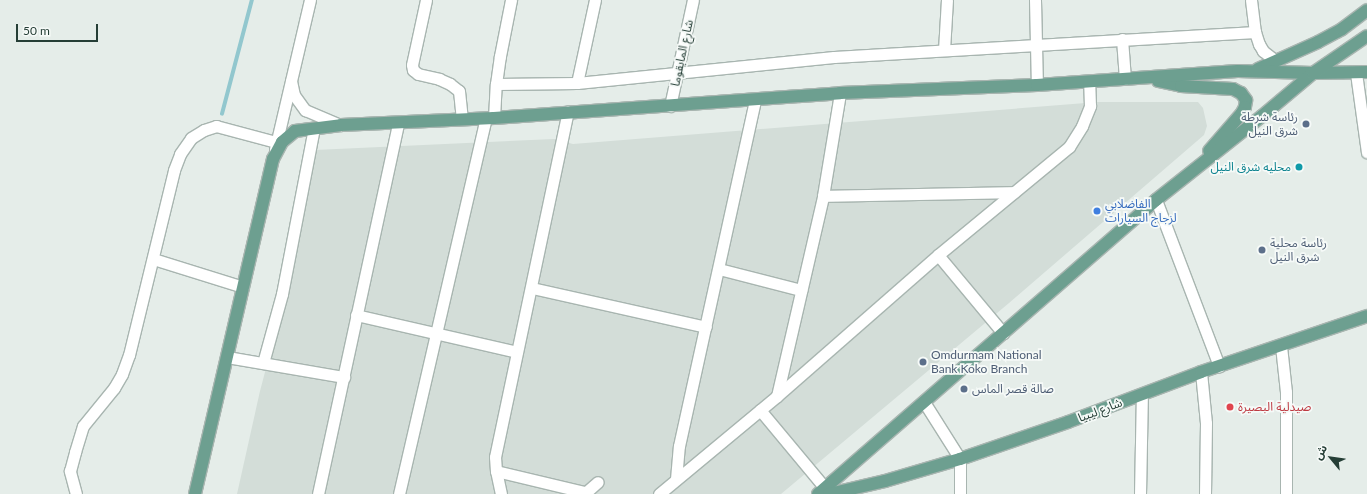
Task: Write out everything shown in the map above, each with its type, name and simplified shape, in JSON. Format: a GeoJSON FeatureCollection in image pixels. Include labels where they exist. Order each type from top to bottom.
{"type":"FeatureCollection","features":[{"type":"Feature","properties":{"kind":"main road"},"geometry":{"type":"LineString","coordinates":[[1255,70],[1318,42],[1342,29],[1367,10]]}},
{"type":"Feature","properties":{"kind":"main road"},"geometry":{"type":"LineString","coordinates":[[824,492],[924,402],[1156,200],[1313,74],[1367,36]]}},
{"type":"Feature","properties":{"kind":"main road"},"geometry":{"type":"LineString","coordinates":[[195,494],[273,159],[282,142],[295,131],[341,125],[490,118],[840,93],[1037,85],[1255,70],[1313,74],[1362,72]]}},
{"type":"Feature","properties":{"kind":"main road"},"geometry":{"type":"LineString","coordinates":[[1143,78],[1181,86],[1233,89],[1241,94],[1246,100],[1242,113],[1190,173]]}},
{"type":"Feature","properties":{"kind":"main road","name":"شارع ليبيا"},"geometry":{"type":"LineString","coordinates":[[824,492],[845,493],[859,491],[1068,422],[1201,372],[1367,316]]}},
{"type":"Feature","properties":{"kind":"street"},"geometry":{"type":"LineString","coordinates":[[273,159],[310,0]]}},
{"type":"Feature","properties":{"kind":"street"},"geometry":{"type":"LineString","coordinates":[[426,0],[412,65],[413,70],[418,74],[439,79],[450,84],[459,91],[462,119]]}},
{"type":"Feature","properties":{"kind":"street"},"geometry":{"type":"LineString","coordinates":[[400,494],[437,333],[490,118],[511,0]]}},
{"type":"Feature","properties":{"kind":"street"},"geometry":{"type":"LineString","coordinates":[[577,83],[595,0]]}},
{"type":"Feature","properties":{"kind":"street","name":"شارع المايقوما"},"geometry":{"type":"LineString","coordinates":[[670,106],[693,0]]}},
{"type":"Feature","properties":{"kind":"street"},"geometry":{"type":"LineString","coordinates":[[944,50],[947,0]]}},
{"type":"Feature","properties":{"kind":"street"},"geometry":{"type":"LineString","coordinates":[[1035,0],[1037,85]]}},
{"type":"Feature","properties":{"kind":"street"},"geometry":{"type":"LineString","coordinates":[[1251,0],[1255,32],[1263,51],[1276,61]]}},
{"type":"Feature","properties":{"kind":"street"},"geometry":{"type":"LineString","coordinates":[[496,84],[577,83],[834,56],[1035,46],[1122,39],[1255,32]]}},
{"type":"Feature","properties":{"kind":"street"},"geometry":{"type":"LineString","coordinates":[[1122,39],[1125,79]]}},
{"type":"Feature","properties":{"kind":"street"},"geometry":{"type":"LineString","coordinates":[[1362,72],[1367,152]]}},
{"type":"Feature","properties":{"kind":"street"},"geometry":{"type":"LineString","coordinates":[[290,81],[294,95],[305,110],[341,125]]}},
{"type":"Feature","properties":{"kind":"street"},"geometry":{"type":"LineString","coordinates":[[659,494],[777,396],[938,255],[1069,147],[1082,126],[1090,106],[1089,82]]}},
{"type":"Feature","properties":{"kind":"street"},"geometry":{"type":"LineString","coordinates":[[777,396],[823,196],[840,93]]}},
{"type":"Feature","properties":{"kind":"street"},"geometry":{"type":"LineString","coordinates":[[676,479],[680,446],[755,100]]}},
{"type":"Feature","properties":{"kind":"street"},"geometry":{"type":"LineString","coordinates":[[501,494],[496,471],[495,457],[532,288],[568,112]]}},
{"type":"Feature","properties":{"kind":"street"},"geometry":{"type":"LineString","coordinates":[[320,494],[356,315],[398,123]]}},
{"type":"Feature","properties":{"kind":"street"},"geometry":{"type":"LineString","coordinates":[[76,494],[70,471],[83,426],[122,374],[129,355],[174,170],[180,154],[191,138],[204,130],[221,126],[276,142]]}},
{"type":"Feature","properties":{"kind":"street"},"geometry":{"type":"LineString","coordinates":[[263,363],[282,294],[314,128]]}},
{"type":"Feature","properties":{"kind":"street"},"geometry":{"type":"LineString","coordinates":[[823,196],[1014,192]]}},
{"type":"Feature","properties":{"kind":"street"},"geometry":{"type":"LineString","coordinates":[[1156,200],[1219,366]]}},
{"type":"Feature","properties":{"kind":"street"},"geometry":{"type":"LineString","coordinates":[[938,255],[1003,333]]}},
{"type":"Feature","properties":{"kind":"street"},"geometry":{"type":"LineString","coordinates":[[153,259],[243,287]]}},
{"type":"Feature","properties":{"kind":"street"},"geometry":{"type":"LineString","coordinates":[[719,269],[801,290]]}},
{"type":"Feature","properties":{"kind":"street"},"geometry":{"type":"LineString","coordinates":[[532,288],[706,328]]}},
{"type":"Feature","properties":{"kind":"street"},"geometry":{"type":"LineString","coordinates":[[356,315],[517,352]]}},
{"type":"Feature","properties":{"kind":"street"},"geometry":{"type":"LineString","coordinates":[[1367,316],[1367,321]]}},
{"type":"Feature","properties":{"kind":"street"},"geometry":{"type":"LineString","coordinates":[[1281,346],[1286,392],[1286,494]]}},
{"type":"Feature","properties":{"kind":"street"},"geometry":{"type":"LineString","coordinates":[[227,357],[344,377]]}},
{"type":"Feature","properties":{"kind":"street"},"geometry":{"type":"LineString","coordinates":[[1201,372],[1206,423],[1205,494]]}},
{"type":"Feature","properties":{"kind":"street"},"geometry":{"type":"LineString","coordinates":[[1140,494],[1142,394]]}},
{"type":"Feature","properties":{"kind":"street"},"geometry":{"type":"LineString","coordinates":[[924,402],[960,458],[960,494]]}},
{"type":"Feature","properties":{"kind":"street"},"geometry":{"type":"LineString","coordinates":[[760,410],[824,492]]}},
{"type":"Feature","properties":{"kind":"street"},"geometry":{"type":"LineString","coordinates":[[496,471],[584,493],[598,482]]}},
{"type":"Feature","properties":{"kind":"shaded area"},"geometry":{"type":"Polygon","coordinates":[[[1098,102],[1198,102],[1203,108],[1207,126],[1204,135],[1009,303],[781,494],[237,494],[260,391],[296,255],[315,150],[554,139],[573,144],[1098,102]]]}},
{"type":"Feature","properties":{"kind":"waterway"},"geometry":{"type":"LineString","coordinates":[[222,114],[252,0]]}},
{"type":"Feature","properties":{"kind":"place","name":"رئاسة شرطة شرق النيل"},"geometry":{"type":"Point","coordinates":[1306,124]}},
{"type":"Feature","properties":{"kind":"place","name":"محليه شرق النيل"},"geometry":{"type":"Point","coordinates":[1299,167]}},
{"type":"Feature","properties":{"kind":"place","name":"الفاضلابي لزجاج السيارات"},"geometry":{"type":"Point","coordinates":[1097,211]}},
{"type":"Feature","properties":{"kind":"place","name":"رئاسة محلية شرق النيل"},"geometry":{"type":"Point","coordinates":[1262,250]}},
{"type":"Feature","properties":{"kind":"place","name":"Omdurmam National Bank Koko Branch"},"geometry":{"type":"Point","coordinates":[923,362]}},
{"type":"Feature","properties":{"kind":"place","name":"صالة قصر الماس"},"geometry":{"type":"Point","coordinates":[964,389]}},
{"type":"Feature","properties":{"kind":"place","name":"صيدلية البصيرة"},"geometry":{"type":"Point","coordinates":[1230,407]}}]}
